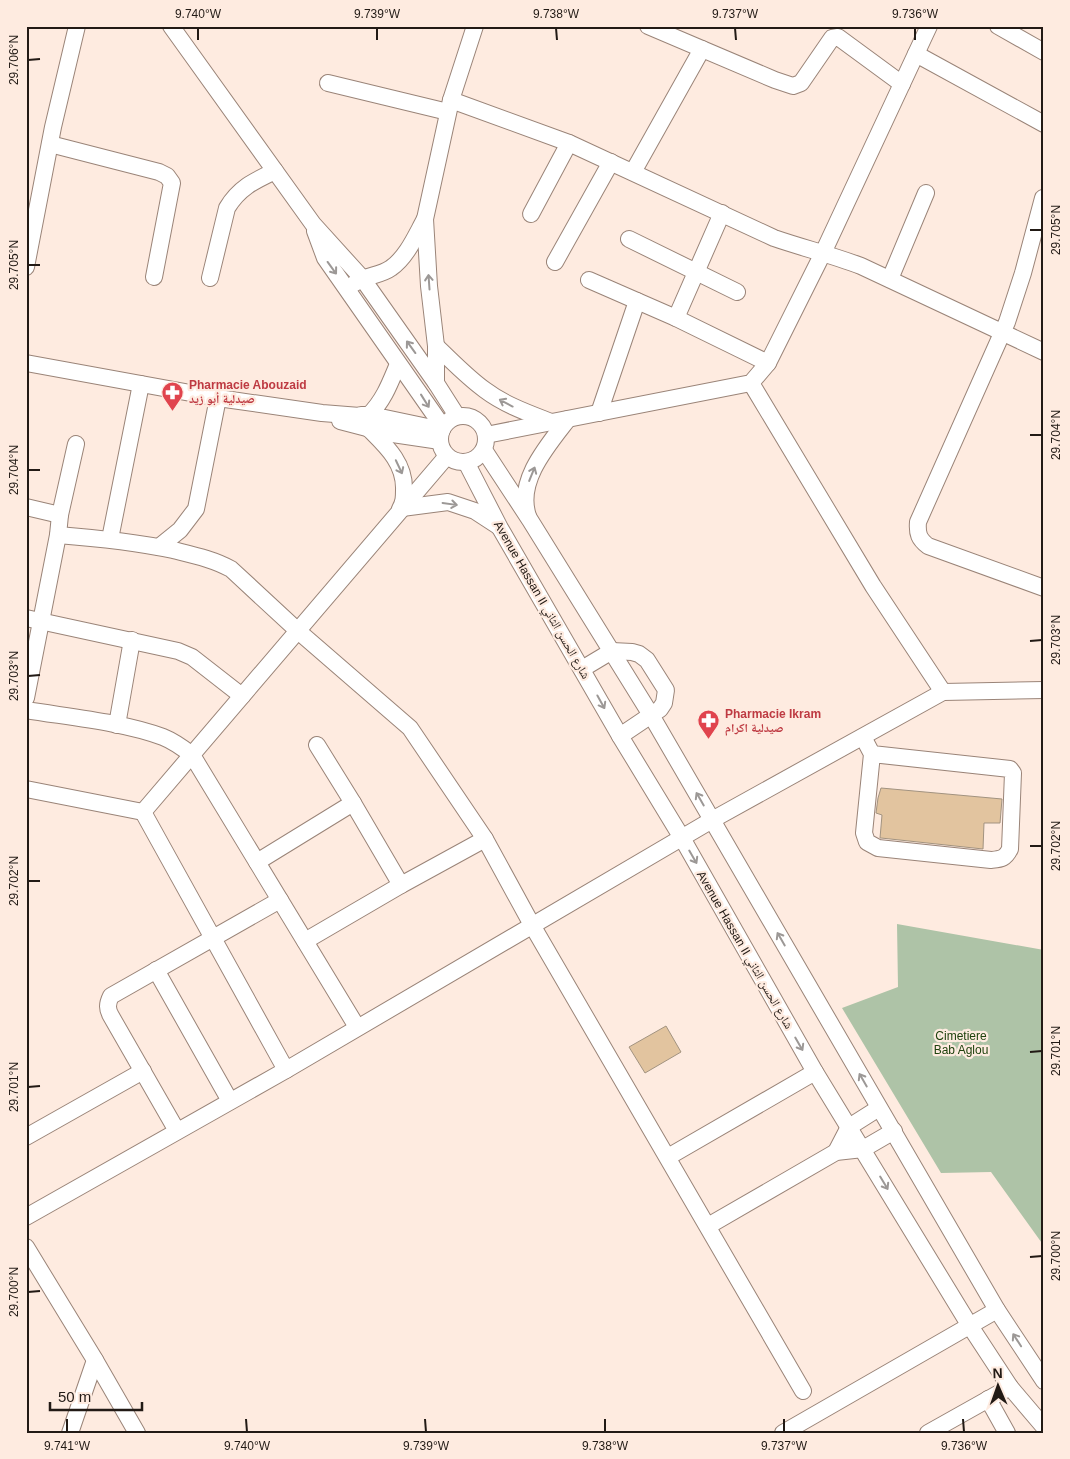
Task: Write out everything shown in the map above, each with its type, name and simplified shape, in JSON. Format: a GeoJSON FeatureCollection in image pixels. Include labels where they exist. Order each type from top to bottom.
{"type":"FeatureCollection","features":[{"type":"Feature","properties":{"kind":"street"},"geometry":{"type":"LineString","coordinates":[[26,267],[50,144],[77,26]]}},
{"type":"Feature","properties":{"kind":"street"},"geometry":{"type":"LineString","coordinates":[[171,26],[312,224],[362,278],[458,416]]}},
{"type":"Feature","properties":{"kind":"street"},"geometry":{"type":"LineString","coordinates":[[436,383],[436,346],[428,286],[425,219],[449,106],[475,26]]}},
{"type":"Feature","properties":{"kind":"street"},"geometry":{"type":"LineString","coordinates":[[648,26],[775,80],[796,86],[801,84],[832,38],[838,37],[902,84]]}},
{"type":"Feature","properties":{"kind":"street"},"geometry":{"type":"LineString","coordinates":[[929,26],[823,253],[768,363],[751,383],[551,422],[485,442],[476,458],[466,462],[447,456],[441,446],[442,432],[449,420],[458,416],[466,416],[474,418],[481,423],[485,442],[530,520],[651,715],[997,1310],[1044,1381]]}},
{"type":"Feature","properties":{"kind":"street"},"geometry":{"type":"LineString","coordinates":[[998,26],[1044,52]]}},
{"type":"Feature","properties":{"kind":"street"},"geometry":{"type":"LineString","coordinates":[[633,172],[702,49]]}},
{"type":"Feature","properties":{"kind":"street"},"geometry":{"type":"LineString","coordinates":[[916,54],[1044,124]]}},
{"type":"Feature","properties":{"kind":"street"},"geometry":{"type":"LineString","coordinates":[[328,83],[449,106],[569,143],[774,238],[839,257],[890,278],[1044,352]]}},
{"type":"Feature","properties":{"kind":"street"},"geometry":{"type":"LineString","coordinates":[[531,214],[569,143]]}},
{"type":"Feature","properties":{"kind":"street"},"geometry":{"type":"LineString","coordinates":[[50,144],[159,172],[167,176],[172,184],[154,277]]}},
{"type":"Feature","properties":{"kind":"street"},"geometry":{"type":"LineString","coordinates":[[555,262],[611,162]]}},
{"type":"Feature","properties":{"kind":"street"},"geometry":{"type":"LineString","coordinates":[[210,278],[227,208],[231,200],[248,184],[275,171]]}},
{"type":"Feature","properties":{"kind":"street"},"geometry":{"type":"LineString","coordinates":[[890,278],[926,193]]}},
{"type":"Feature","properties":{"kind":"street"},"geometry":{"type":"LineString","coordinates":[[1043,198],[1014,303],[918,522],[917,532],[920,540],[928,546],[1044,588]]}},
{"type":"Feature","properties":{"kind":"street"},"geometry":{"type":"LineString","coordinates":[[676,318],[697,274],[722,213]]}},
{"type":"Feature","properties":{"kind":"street"},"geometry":{"type":"LineString","coordinates":[[347,288],[362,278],[382,272],[395,265],[406,252],[425,219]]}},
{"type":"Feature","properties":{"kind":"street"},"geometry":{"type":"LineString","coordinates":[[312,224],[325,258],[347,288],[442,432]]}},
{"type":"Feature","properties":{"kind":"street"},"geometry":{"type":"LineString","coordinates":[[629,239],[737,292]]}},
{"type":"Feature","properties":{"kind":"street"},"geometry":{"type":"LineString","coordinates":[[589,280],[676,318],[768,363]]}},
{"type":"Feature","properties":{"kind":"street"},"geometry":{"type":"LineString","coordinates":[[599,413],[637,301]]}},
{"type":"Feature","properties":{"kind":"street"},"geometry":{"type":"LineString","coordinates":[[436,346],[486,391],[504,402],[551,422]]}},
{"type":"Feature","properties":{"kind":"street"},"geometry":{"type":"LineString","coordinates":[[26,363],[218,398],[322,413],[359,415],[369,415],[377,407],[388,391],[398,364]]}},
{"type":"Feature","properties":{"kind":"street"},"geometry":{"type":"LineString","coordinates":[[751,383],[873,586],[943,692]]}},
{"type":"Feature","properties":{"kind":"street"},"geometry":{"type":"LineString","coordinates":[[110,539],[142,384]]}},
{"type":"Feature","properties":{"kind":"street"},"geometry":{"type":"LineString","coordinates":[[159,547],[180,530],[196,509],[218,398]]}},
{"type":"Feature","properties":{"kind":"street"},"geometry":{"type":"LineString","coordinates":[[322,413],[337,420],[386,433],[442,432]]}},
{"type":"Feature","properties":{"kind":"street"},"geometry":{"type":"LineString","coordinates":[[359,415],[384,418],[442,432]]}},
{"type":"Feature","properties":{"kind":"street"},"geometry":{"type":"LineString","coordinates":[[530,520],[525,506],[530,479],[544,451],[568,419]]}},
{"type":"Feature","properties":{"kind":"street"},"geometry":{"type":"LineString","coordinates":[[369,429],[390,450],[402,470],[404,503],[400,512]]}},
{"type":"Feature","properties":{"kind":"street"},"geometry":{"type":"LineString","coordinates":[[26,698],[34,619],[58,535],[60,515],[76,444]]}},
{"type":"Feature","properties":{"kind":"street"},"geometry":{"type":"LineString","coordinates":[[143,812],[447,456]]}},
{"type":"Feature","properties":{"kind":"street","name":"Avenue Hassan II شارع الحسن الثاني"},"geometry":{"type":"LineString","coordinates":[[466,462],[500,528],[620,736],[682,838],[815,1072],[970,1326],[1010,1387],[1044,1427]]}},
{"type":"Feature","properties":{"kind":"street"},"geometry":{"type":"LineString","coordinates":[[400,512],[448,502],[476,511],[500,528]]}},
{"type":"Feature","properties":{"kind":"street"},"geometry":{"type":"LineString","coordinates":[[26,507],[60,515]]}},
{"type":"Feature","properties":{"kind":"street"},"geometry":{"type":"LineString","coordinates":[[58,535],[110,539],[159,547],[202,557],[231,569],[298,631],[410,728],[486,839],[532,925],[803,1391]]}},
{"type":"Feature","properties":{"kind":"street"},"geometry":{"type":"LineString","coordinates":[[34,619],[178,651],[192,657],[242,696]]}},
{"type":"Feature","properties":{"kind":"street"},"geometry":{"type":"LineString","coordinates":[[117,726],[132,640]]}},
{"type":"Feature","properties":{"kind":"street"},"geometry":{"type":"LineString","coordinates":[[582,669],[612,651],[624,650],[643,656],[666,690],[664,703],[660,709],[620,736]]}},
{"type":"Feature","properties":{"kind":"street"},"geometry":{"type":"LineString","coordinates":[[26,1217],[286,1070],[712,820],[943,692],[1044,690]]}},
{"type":"Feature","properties":{"kind":"street"},"geometry":{"type":"LineString","coordinates":[[26,710],[117,726],[163,737],[192,755],[357,1027]]}},
{"type":"Feature","properties":{"kind":"street"},"geometry":{"type":"LineString","coordinates":[[863,737],[872,754],[864,833],[867,842],[878,848],[990,860],[1002,859],[1007,855],[1010,849],[1013,774],[1010,769],[872,754]]}},
{"type":"Feature","properties":{"kind":"street"},"geometry":{"type":"LineString","coordinates":[[316,745],[353,803],[401,885]]}},
{"type":"Feature","properties":{"kind":"street"},"geometry":{"type":"LineString","coordinates":[[26,790],[143,812]]}},
{"type":"Feature","properties":{"kind":"street"},"geometry":{"type":"LineString","coordinates":[[257,862],[353,803]]}},
{"type":"Feature","properties":{"kind":"street"},"geometry":{"type":"LineString","coordinates":[[143,812],[286,1070]]}},
{"type":"Feature","properties":{"kind":"street"},"geometry":{"type":"LineString","coordinates":[[305,941],[401,885],[486,839]]}},
{"type":"Feature","properties":{"kind":"street"},"geometry":{"type":"LineString","coordinates":[[177,1131],[111,1016],[108,1006],[111,996],[280,900]]}},
{"type":"Feature","properties":{"kind":"street"},"geometry":{"type":"LineString","coordinates":[[156,970],[230,1102]]}},
{"type":"Feature","properties":{"kind":"street"},"geometry":{"type":"LineString","coordinates":[[26,1137],[60,1120],[143,1071]]}},
{"type":"Feature","properties":{"kind":"street"},"geometry":{"type":"LineString","coordinates":[[668,1157],[815,1072]]}},
{"type":"Feature","properties":{"kind":"street"},"geometry":{"type":"LineString","coordinates":[[836,1152],[849,1127],[879,1108]]}},
{"type":"Feature","properties":{"kind":"street"},"geometry":{"type":"LineString","coordinates":[[708,1226],[836,1152],[863,1149],[894,1131]]}},
{"type":"Feature","properties":{"kind":"street"},"geometry":{"type":"LineString","coordinates":[[28,1255],[96,1360],[137,1433]]}},
{"type":"Feature","properties":{"kind":"street"},"geometry":{"type":"LineString","coordinates":[[787,1432],[997,1310]]}},
{"type":"Feature","properties":{"kind":"street"},"geometry":{"type":"LineString","coordinates":[[70,1433],[96,1360]]}},
{"type":"Feature","properties":{"kind":"street"},"geometry":{"type":"LineString","coordinates":[[931,1432],[1010,1387]]}},
{"type":"Feature","properties":{"kind":"street"},"geometry":{"type":"LineString","coordinates":[[988,1399],[1007,1433]]}},
{"type":"Feature","properties":{"kind":"green space","name":"Cimetiere Bab Aglou"},"geometry":{"type":"Polygon","coordinates":[[[897,924],[1044,950],[1044,1246],[991,1172],[941,1173],[842,1008],[898,987],[897,924]]]}},
{"type":"Feature","properties":{"kind":"building"},"geometry":{"type":"Polygon","coordinates":[[[881,788],[1002,799],[1000,823],[984,823],[983,849],[880,838],[882,815],[876,813],[881,788]]]}},
{"type":"Feature","properties":{"kind":"building"},"geometry":{"type":"Polygon","coordinates":[[[666,1026],[681,1052],[645,1073],[629,1047],[666,1026]]]}},
{"type":"Feature","properties":{"kind":"place","name":"Pharmacie Abouzaid صيدلية أبو زيد"},"geometry":{"type":"Point","coordinates":[173,411]}},
{"type":"Feature","properties":{"kind":"place","name":"Pharmacie Ikram صيدلية اكرام"},"geometry":{"type":"Point","coordinates":[709,740]}}]}
